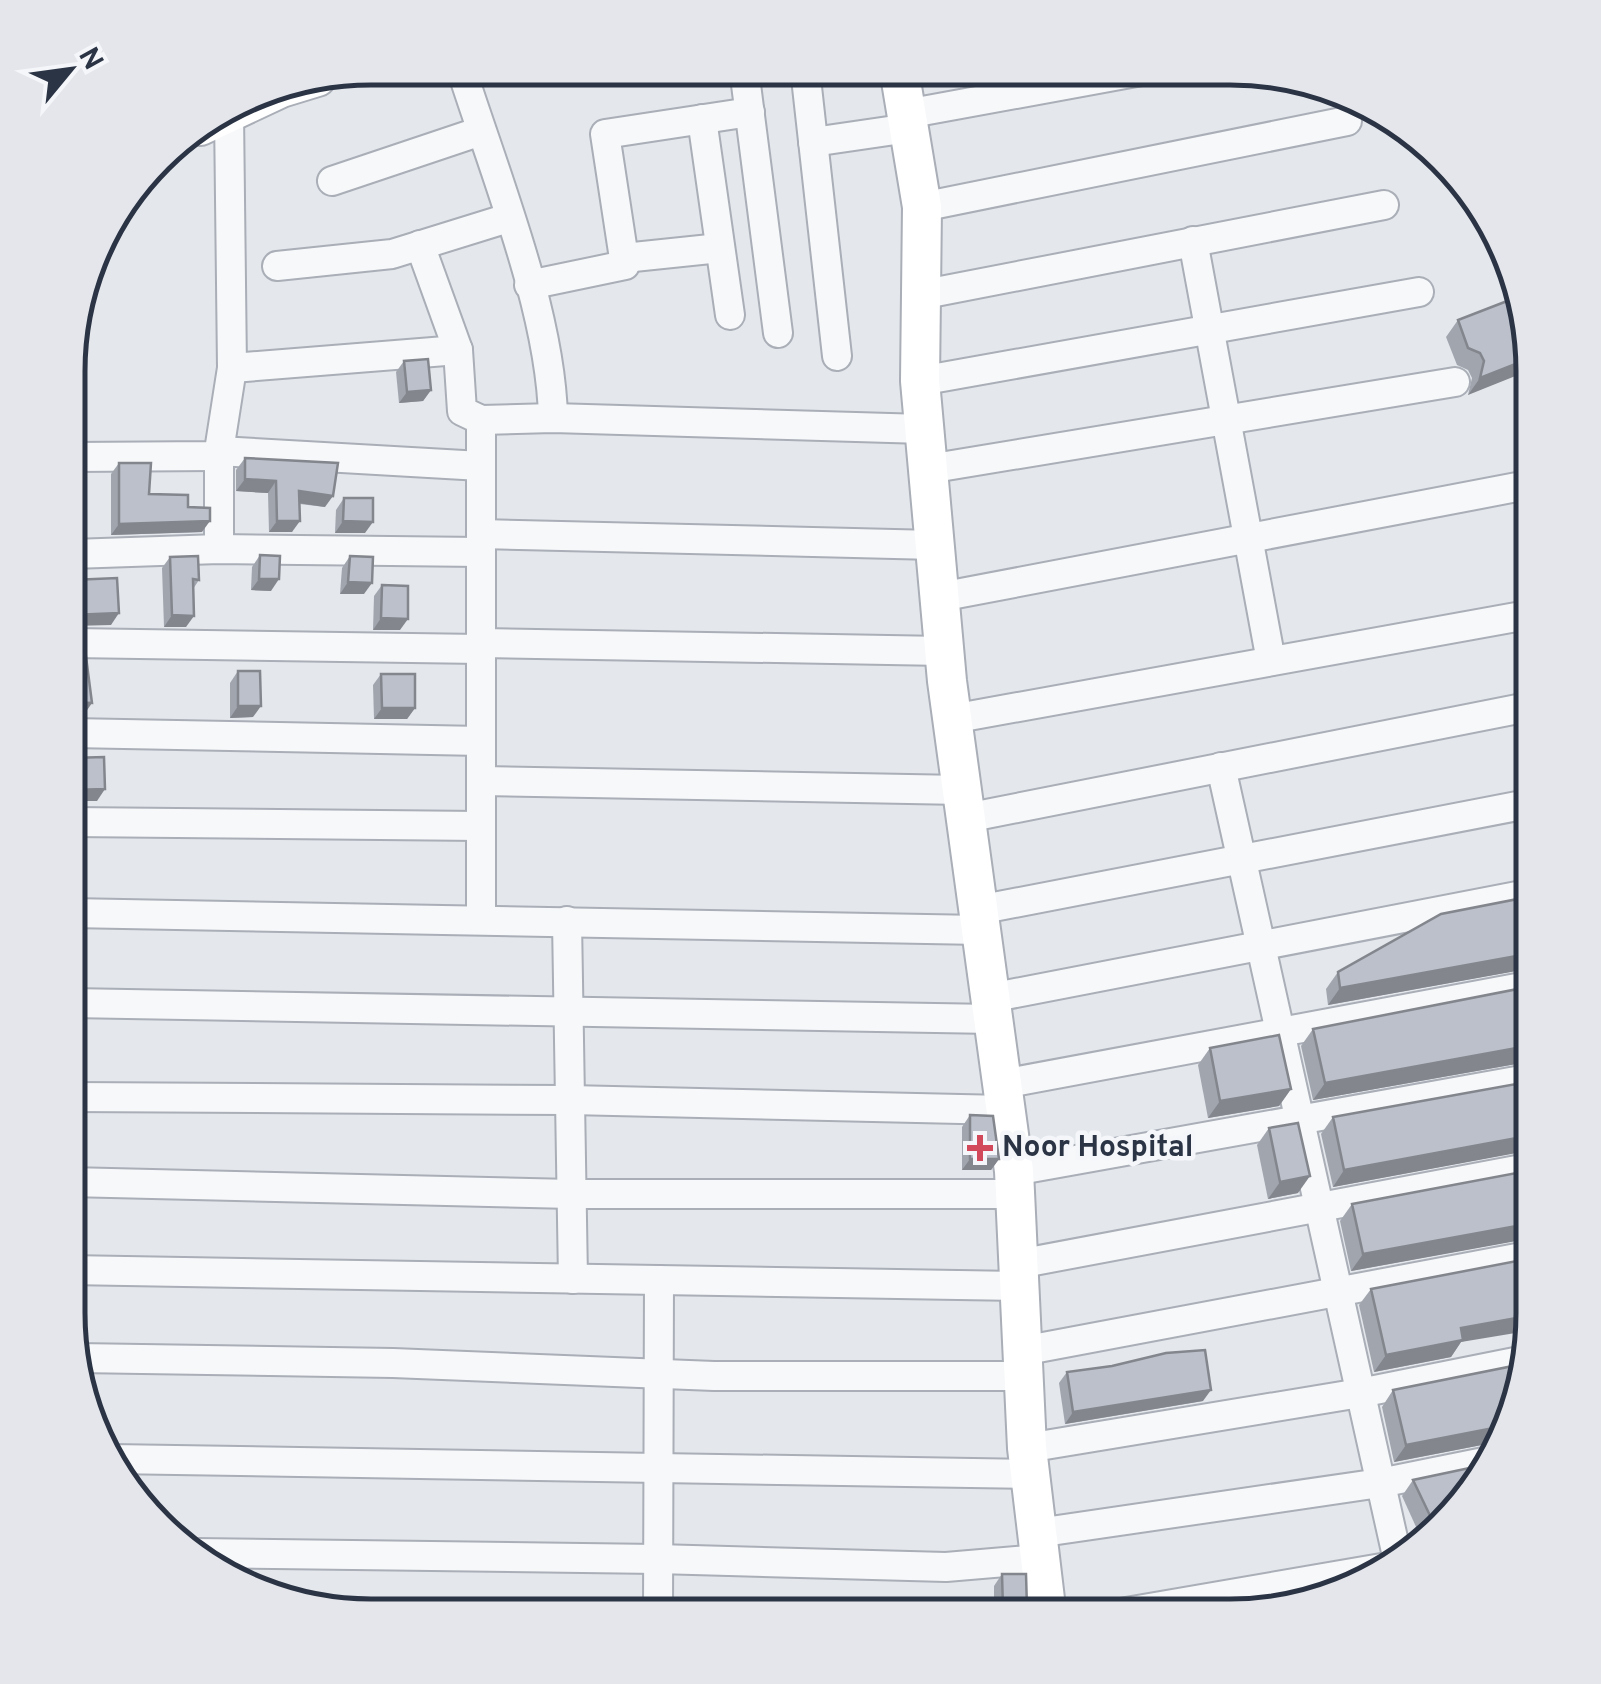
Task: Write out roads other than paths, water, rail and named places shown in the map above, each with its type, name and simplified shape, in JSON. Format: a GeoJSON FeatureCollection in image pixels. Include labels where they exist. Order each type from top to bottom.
{"type":"FeatureCollection","features":[{"type":"Feature","properties":{"kind":"street"},"geometry":{"type":"LineString","coordinates":[[807,85],[837,356]]}},
{"type":"Feature","properties":{"kind":"street"},"geometry":{"type":"LineString","coordinates":[[902,85],[922,207],[920,382],[944,651],[1014,1183],[1028,1461],[1045,1598]]}},
{"type":"Feature","properties":{"kind":"street"},"geometry":{"type":"LineString","coordinates":[[813,142],[1076,85]]}},
{"type":"Feature","properties":{"kind":"street"},"geometry":{"type":"LineString","coordinates":[[467,86],[529,286],[552,389],[553,418]]}},
{"type":"Feature","properties":{"kind":"street"},"geometry":{"type":"LineString","coordinates":[[746,86],[778,332]]}},
{"type":"Feature","properties":{"kind":"street"},"geometry":{"type":"LineString","coordinates":[[529,286],[626,265],[605,134],[750,112]]}},
{"type":"Feature","properties":{"kind":"street"},"geometry":{"type":"LineString","coordinates":[[702,119],[730,315]]}},
{"type":"Feature","properties":{"kind":"street"},"geometry":{"type":"LineString","coordinates":[[922,207],[1347,121]]}},
{"type":"Feature","properties":{"kind":"street"},"geometry":{"type":"LineString","coordinates":[[215,131],[232,368],[219,452],[219,549]]}},
{"type":"Feature","properties":{"kind":"street"},"geometry":{"type":"LineString","coordinates":[[332,181],[481,132]]}},
{"type":"Feature","properties":{"kind":"street"},"geometry":{"type":"LineString","coordinates":[[920,295],[1384,205]]}},
{"type":"Feature","properties":{"kind":"street"},"geometry":{"type":"LineString","coordinates":[[277,266],[392,254],[508,218]]}},
{"type":"Feature","properties":{"kind":"street"},"geometry":{"type":"LineString","coordinates":[[1193,241],[1270,661]]}},
{"type":"Feature","properties":{"kind":"street"},"geometry":{"type":"LineString","coordinates":[[420,245],[458,350],[462,411],[482,420],[553,418],[924,428]]}},
{"type":"Feature","properties":{"kind":"street"},"geometry":{"type":"LineString","coordinates":[[624,258],[720,248]]}},
{"type":"Feature","properties":{"kind":"street"},"geometry":{"type":"LineString","coordinates":[[920,382],[1419,292]]}},
{"type":"Feature","properties":{"kind":"street"},"geometry":{"type":"LineString","coordinates":[[232,368],[458,350]]}},
{"type":"Feature","properties":{"kind":"street"},"geometry":{"type":"LineString","coordinates":[[928,469],[1455,382]]}},
{"type":"Feature","properties":{"kind":"street"},"geometry":{"type":"LineString","coordinates":[[480,919],[482,420]]}},
{"type":"Feature","properties":{"kind":"street"},"geometry":{"type":"LineString","coordinates":[[85,457],[214,456],[219,452],[481,466]]}},
{"type":"Feature","properties":{"kind":"street"},"geometry":{"type":"LineString","coordinates":[[940,597],[1515,488]]}},
{"type":"Feature","properties":{"kind":"street"},"geometry":{"type":"LineString","coordinates":[[85,554],[481,543],[935,545]]}},
{"type":"Feature","properties":{"kind":"street"},"geometry":{"type":"LineString","coordinates":[[952,719],[1515,617]]}},
{"type":"Feature","properties":{"kind":"street"},"geometry":{"type":"LineString","coordinates":[[85,643],[944,651]]}},
{"type":"Feature","properties":{"kind":"street"},"geometry":{"type":"LineString","coordinates":[[481,781],[964,804],[1221,767],[1515,710]]}},
{"type":"Feature","properties":{"kind":"street"},"geometry":{"type":"LineString","coordinates":[[85,733],[481,741]]}},
{"type":"Feature","properties":{"kind":"street"},"geometry":{"type":"LineString","coordinates":[[1221,767],[1395,1547]]}},
{"type":"Feature","properties":{"kind":"street"},"geometry":{"type":"LineString","coordinates":[[86,913],[567,921],[980,920],[1241,859],[1515,806]]}},
{"type":"Feature","properties":{"kind":"street"},"geometry":{"type":"LineString","coordinates":[[85,822],[480,826]]}},
{"type":"Feature","properties":{"kind":"street"},"geometry":{"type":"LineString","coordinates":[[86,1003],[568,1014],[991,1008],[1260,946],[1515,897]]}},
{"type":"Feature","properties":{"kind":"street"},"geometry":{"type":"LineString","coordinates":[[567,921],[573,1279]]}},
{"type":"Feature","properties":{"kind":"street"},"geometry":{"type":"LineString","coordinates":[[86,1096],[570,1100],[1004,1097],[1280,1034],[1515,988]]}},
{"type":"Feature","properties":{"kind":"street"},"geometry":{"type":"LineString","coordinates":[[86,1182],[572,1194],[1014,1183],[1299,1119],[1515,1081]]}},
{"type":"Feature","properties":{"kind":"street"},"geometry":{"type":"LineString","coordinates":[[86,1270],[659,1280],[1018,1275],[1319,1206],[1515,1170]]}},
{"type":"Feature","properties":{"kind":"street"},"geometry":{"type":"LineString","coordinates":[[89,1358],[393,1363],[657,1374],[1023,1363],[1515,1258]]}},
{"type":"Feature","properties":{"kind":"street"},"geometry":{"type":"LineString","coordinates":[[658,1598],[659,1280]]}},
{"type":"Feature","properties":{"kind":"street"},"geometry":{"type":"LineString","coordinates":[[126,1459],[657,1470],[1028,1461],[1511,1363]]}},
{"type":"Feature","properties":{"kind":"street"},"geometry":{"type":"LineString","coordinates":[[217,1553],[657,1559],[946,1568],[1039,1546],[1472,1464]]}},
{"type":"Feature","properties":{"kind":"street"},"geometry":{"type":"LineString","coordinates":[[1207,1598],[1343,1575]]}},
{"type":"Feature","properties":{"kind":"place","name":"Noor Hospital"},"geometry":{"type":"Point","coordinates":[980,1148]}}]}
